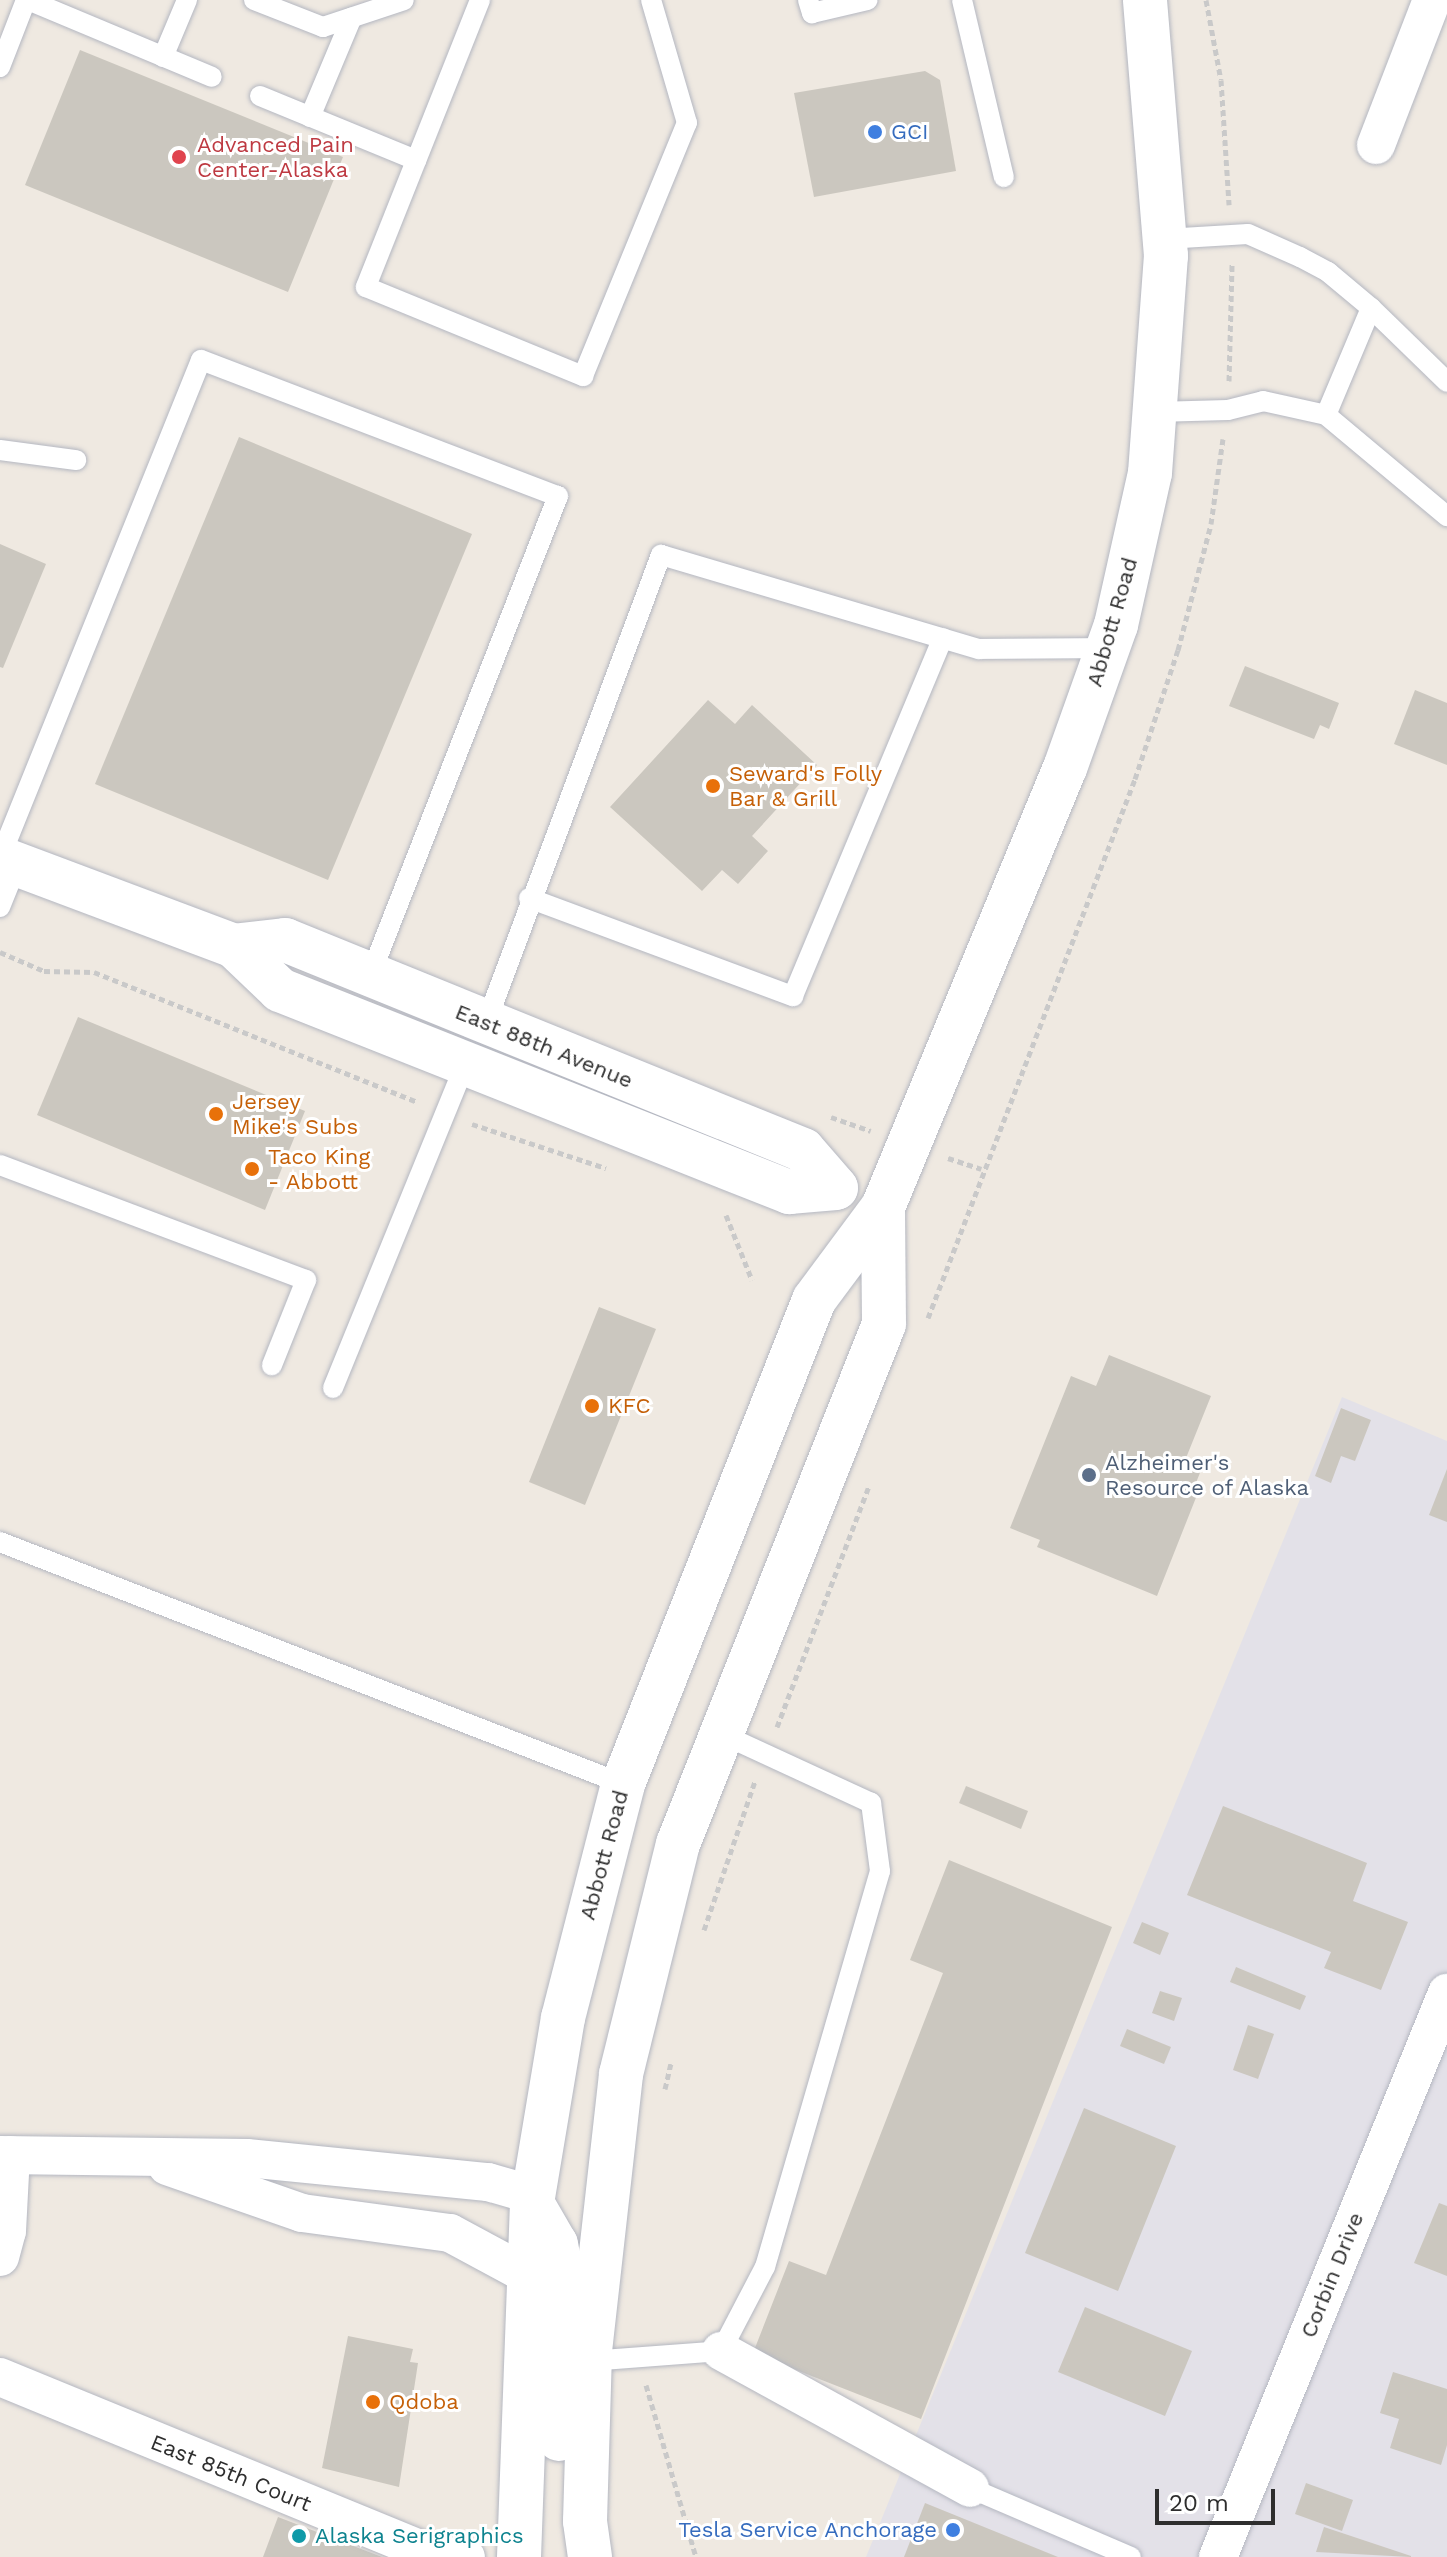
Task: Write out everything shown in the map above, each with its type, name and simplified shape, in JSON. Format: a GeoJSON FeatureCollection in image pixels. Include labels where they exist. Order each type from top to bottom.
{"type":"FeatureCollection","features":[{"type":"Feature","properties":{"kind":"main road","name":"Abbott Road"},"geometry":{"type":"LineString","coordinates":[[519,2557],[533,2199],[563,2018],[623,1784],[814,1300],[883,1207],[1065,768],[1107,648],[1150,473],[1165,239],[1145,0]]}},
{"type":"Feature","properties":{"kind":"main road","name":"East 88th Avenue"},"geometry":{"type":"LineString","coordinates":[[6,861],[234,946],[280,990],[789,1192],[836,1188],[883,1207]]}},
{"type":"Feature","properties":{"kind":"main road","name":"East 88th Avenue"},"geometry":{"type":"LineString","coordinates":[[234,946],[285,940],[803,1150],[836,1188]]}},
{"type":"Feature","properties":{"kind":"main road","name":"Abbott Road"},"geometry":{"type":"LineString","coordinates":[[587,2539],[589,2361],[621,2074],[678,1844],[884,1324],[883,1207]]}},
{"type":"Feature","properties":{"kind":"main road"},"geometry":{"type":"LineString","coordinates":[[533,2199],[556,2244],[563,2283],[557,2405],[561,2466],[587,2539]]}},
{"type":"Feature","properties":{"kind":"street"},"geometry":{"type":"LineString","coordinates":[[1376,145],[1432,0]]}},
{"type":"Feature","properties":{"kind":"street","name":"Corbin Drive"},"geometry":{"type":"LineString","coordinates":[[1218,2557],[1447,1993]]}},
{"type":"Feature","properties":{"kind":"street"},"geometry":{"type":"LineString","coordinates":[[0,2257],[7,2231],[6,2155],[247,2158],[476,2180],[533,2199]]}},
{"type":"Feature","properties":{"kind":"street"},"geometry":{"type":"LineString","coordinates":[[141,2156],[302,2213],[450,2233],[528,2275]]}},
{"type":"Feature","properties":{"kind":"street"},"geometry":{"type":"LineString","coordinates":[[721,2351],[970,2488]]}},
{"type":"Feature","properties":{"kind":"street","name":"East 85th Court"},"geometry":{"type":"LineString","coordinates":[[0,2377],[445,2556]]}},
{"type":"Feature","properties":{"kind":"lane"},"geometry":{"type":"LineString","coordinates":[[0,67],[27,0],[212,77]]}},
{"type":"Feature","properties":{"kind":"lane"},"geometry":{"type":"LineString","coordinates":[[163,57],[187,0]]}},
{"type":"Feature","properties":{"kind":"lane"},"geometry":{"type":"LineString","coordinates":[[254,0],[323,27],[404,0]]}},
{"type":"Feature","properties":{"kind":"lane"},"geometry":{"type":"LineString","coordinates":[[480,0],[366,287],[583,376],[687,123],[651,0]]}},
{"type":"Feature","properties":{"kind":"lane"},"geometry":{"type":"LineString","coordinates":[[808,0],[812,13],[868,0]]}},
{"type":"Feature","properties":{"kind":"lane"},"geometry":{"type":"LineString","coordinates":[[962,0],[1004,177]]}},
{"type":"Feature","properties":{"kind":"lane"},"geometry":{"type":"LineString","coordinates":[[310,117],[352,17]]}},
{"type":"Feature","properties":{"kind":"lane"},"geometry":{"type":"LineString","coordinates":[[260,96],[416,160]]}},
{"type":"Feature","properties":{"kind":"lane"},"geometry":{"type":"LineString","coordinates":[[1165,239],[1248,234],[1328,272],[1371,308],[1447,382]]}},
{"type":"Feature","properties":{"kind":"lane"},"geometry":{"type":"LineString","coordinates":[[1326,415],[1371,308]]}},
{"type":"Feature","properties":{"kind":"lane"},"geometry":{"type":"LineString","coordinates":[[0,907],[6,861],[201,360],[558,496],[370,976]]}},
{"type":"Feature","properties":{"kind":"lane"},"geometry":{"type":"LineString","coordinates":[[1155,412],[1228,410],[1263,401],[1326,415],[1447,516]]}},
{"type":"Feature","properties":{"kind":"lane"},"geometry":{"type":"LineString","coordinates":[[0,450],[76,460]]}},
{"type":"Feature","properties":{"kind":"lane"},"geometry":{"type":"LineString","coordinates":[[486,1023],[529,898],[661,555],[979,649],[1107,648]]}},
{"type":"Feature","properties":{"kind":"lane"},"geometry":{"type":"LineString","coordinates":[[529,898],[793,996],[943,638]]}},
{"type":"Feature","properties":{"kind":"lane"},"geometry":{"type":"LineString","coordinates":[[333,1388],[465,1064]]}},
{"type":"Feature","properties":{"kind":"lane"},"geometry":{"type":"LineString","coordinates":[[0,1165],[306,1280],[272,1365]]}},
{"type":"Feature","properties":{"kind":"lane"},"geometry":{"type":"LineString","coordinates":[[0,1542],[623,1784]]}},
{"type":"Feature","properties":{"kind":"lane"},"geometry":{"type":"LineString","coordinates":[[589,2361],[721,2351],[765,2267],[880,1871],[871,1803],[767,1752],[722,1734]]}},
{"type":"Feature","properties":{"kind":"lane"},"geometry":{"type":"LineString","coordinates":[[970,2488],[1131,2557]]}},
{"type":"Feature","properties":{"kind":"path"},"geometry":{"type":"LineString","coordinates":[[0,952],[44,971]]}},
{"type":"Feature","properties":{"kind":"path"},"geometry":{"type":"LineString","coordinates":[[925,1325],[981,1169]]}},
{"type":"Feature","properties":{"kind":"path"},"geometry":{"type":"LineString","coordinates":[[700,1945],[767,1752],[874,1470]]}},
{"type":"Feature","properties":{"kind":"path"},"geometry":{"type":"LineString","coordinates":[[662,2106],[671,2061]]}},
{"type":"Feature","properties":{"kind":"path"},"geometry":{"type":"LineString","coordinates":[[643,2357],[648,2399],[696,2557]]}},
{"type":"Feature","properties":{"kind":"shaded area"},"geometry":{"type":"Polygon","coordinates":[[[1342,1397],[1447,1441],[1447,2557],[866,2557],[1342,1397]]]}},
{"type":"Feature","properties":{"kind":"building"},"geometry":{"type":"Polygon","coordinates":[[[80,50],[343,157],[288,292],[25,185],[80,50]]]}},
{"type":"Feature","properties":{"kind":"building","name":"GCI"},"geometry":{"type":"Polygon","coordinates":[[[925,71],[940,80],[956,171],[814,197],[794,93],[925,71]]]}},
{"type":"Feature","properties":{"kind":"building"},"geometry":{"type":"Polygon","coordinates":[[[239,437],[472,534],[328,880],[95,784],[239,437]]]}},
{"type":"Feature","properties":{"kind":"building"},"geometry":{"type":"Polygon","coordinates":[[[0,544],[46,564],[3,668],[0,667],[0,544]]]}},
{"type":"Feature","properties":{"kind":"building"},"geometry":{"type":"Polygon","coordinates":[[[1245,666],[1339,703],[1329,729],[1320,725],[1314,739],[1229,706],[1245,666]]]}},
{"type":"Feature","properties":{"kind":"building"},"geometry":{"type":"Polygon","coordinates":[[[1415,690],[1447,703],[1447,765],[1394,744],[1415,690]]]}},
{"type":"Feature","properties":{"kind":"building","name":"Seward's Folly Bar & Grill"},"geometry":{"type":"Polygon","coordinates":[[[708,700],[735,724],[752,705],[817,765],[752,836],[768,851],[738,884],[722,870],[702,891],[610,807],[708,700]]]}},
{"type":"Feature","properties":{"kind":"building"},"geometry":{"type":"Polygon","coordinates":[[[78,1017],[305,1111],[265,1210],[37,1115],[78,1017]]]}},
{"type":"Feature","properties":{"kind":"building","name":"KFC"},"geometry":{"type":"Polygon","coordinates":[[[599,1307],[656,1329],[585,1505],[529,1482],[599,1307]]]}},
{"type":"Feature","properties":{"kind":"building"},"geometry":{"type":"Polygon","coordinates":[[[1109,1355],[1211,1396],[1186,1458],[1203,1465],[1194,1488],[1199,1490],[1157,1596],[1037,1547],[1040,1540],[1010,1528],[1071,1376],[1096,1386],[1109,1355]]]}},
{"type":"Feature","properties":{"kind":"building"},"geometry":{"type":"Polygon","coordinates":[[[1341,1408],[1371,1420],[1355,1461],[1341,1456],[1331,1483],[1315,1476],[1341,1408]]]}},
{"type":"Feature","properties":{"kind":"building"},"geometry":{"type":"Polygon","coordinates":[[[1447,1469],[1447,1522],[1429,1515],[1447,1469]]]}},
{"type":"Feature","properties":{"kind":"building"},"geometry":{"type":"Polygon","coordinates":[[[966,1786],[1028,1811],[1021,1829],[959,1803],[966,1786]]]}},
{"type":"Feature","properties":{"kind":"building"},"geometry":{"type":"Polygon","coordinates":[[[1223,1806],[1367,1863],[1353,1901],[1408,1922],[1381,1990],[1324,1968],[1331,1952],[1187,1895],[1223,1806]]]}},
{"type":"Feature","properties":{"kind":"building"},"geometry":{"type":"Polygon","coordinates":[[[949,1860],[1112,1927],[921,2419],[753,2353],[789,2261],[826,2275],[943,1973],[910,1960],[949,1860]]]}},
{"type":"Feature","properties":{"kind":"building"},"geometry":{"type":"Polygon","coordinates":[[[1142,1922],[1169,1933],[1160,1955],[1133,1943],[1142,1922]]]}},
{"type":"Feature","properties":{"kind":"building"},"geometry":{"type":"Polygon","coordinates":[[[1236,1967],[1306,1996],[1300,2010],[1230,1982],[1236,1967]]]}},
{"type":"Feature","properties":{"kind":"building"},"geometry":{"type":"Polygon","coordinates":[[[1160,1991],[1182,1998],[1174,2021],[1152,2013],[1160,1991]]]}},
{"type":"Feature","properties":{"kind":"building"},"geometry":{"type":"Polygon","coordinates":[[[1248,2025],[1274,2034],[1258,2079],[1233,2070],[1248,2025]]]}},
{"type":"Feature","properties":{"kind":"building"},"geometry":{"type":"Polygon","coordinates":[[[1127,2029],[1171,2047],[1164,2064],[1120,2046],[1127,2029]]]}},
{"type":"Feature","properties":{"kind":"building"},"geometry":{"type":"Polygon","coordinates":[[[1084,2108],[1176,2146],[1118,2291],[1025,2253],[1084,2108]]]}},
{"type":"Feature","properties":{"kind":"building"},"geometry":{"type":"Polygon","coordinates":[[[1439,2203],[1447,2206],[1447,2276],[1414,2263],[1439,2203]]]}},
{"type":"Feature","properties":{"kind":"building"},"geometry":{"type":"Polygon","coordinates":[[[1085,2307],[1192,2351],[1165,2416],[1058,2372],[1085,2307]]]}},
{"type":"Feature","properties":{"kind":"building","name":"Qdoba"},"geometry":{"type":"Polygon","coordinates":[[[348,2336],[413,2349],[410,2362],[418,2363],[399,2487],[322,2468],[348,2336]]]}},
{"type":"Feature","properties":{"kind":"building"},"geometry":{"type":"Polygon","coordinates":[[[1393,2372],[1447,2389],[1447,2445],[1441,2465],[1390,2448],[1399,2419],[1380,2413],[1393,2372]]]}},
{"type":"Feature","properties":{"kind":"building"},"geometry":{"type":"Polygon","coordinates":[[[1306,2483],[1353,2500],[1342,2531],[1295,2514],[1306,2483]]]}},
{"type":"Feature","properties":{"kind":"building","name":"Tesla Service Anchorage"},"geometry":{"type":"Polygon","coordinates":[[[925,2503],[1058,2557],[904,2557],[925,2503]]]}},
{"type":"Feature","properties":{"kind":"building","name":"Alaska Serigraphics"},"geometry":{"type":"Polygon","coordinates":[[[278,2517],[382,2557],[263,2557],[278,2517]]]}},
{"type":"Feature","properties":{"kind":"building"},"geometry":{"type":"Polygon","coordinates":[[[1324,2527],[1411,2556],[1411,2557],[1316,2552],[1324,2527]]]}},
{"type":"Feature","properties":{"kind":"place","name":"GCI"},"geometry":{"type":"Point","coordinates":[875,132]}},
{"type":"Feature","properties":{"kind":"place","name":"Advanced Pain Center-Alaska"},"geometry":{"type":"Point","coordinates":[179,157]}},
{"type":"Feature","properties":{"kind":"place","name":"Seward's Folly Bar & Grill"},"geometry":{"type":"Point","coordinates":[713,786]}},
{"type":"Feature","properties":{"kind":"place","name":"Jersey Mike's Subs"},"geometry":{"type":"Point","coordinates":[216,1114]}},
{"type":"Feature","properties":{"kind":"place","name":"Taco King - Abbott"},"geometry":{"type":"Point","coordinates":[252,1169]}},
{"type":"Feature","properties":{"kind":"place","name":"KFC"},"geometry":{"type":"Point","coordinates":[592,1406]}},
{"type":"Feature","properties":{"kind":"place","name":"Alzheimer's Resource of Alaska"},"geometry":{"type":"Point","coordinates":[1089,1475]}},
{"type":"Feature","properties":{"kind":"place","name":"Qdoba"},"geometry":{"type":"Point","coordinates":[373,2402]}},
{"type":"Feature","properties":{"kind":"place","name":"Tesla Service Anchorage"},"geometry":{"type":"Point","coordinates":[953,2530]}},
{"type":"Feature","properties":{"kind":"place","name":"Alaska Serigraphics"},"geometry":{"type":"Point","coordinates":[299,2536]}}]}
